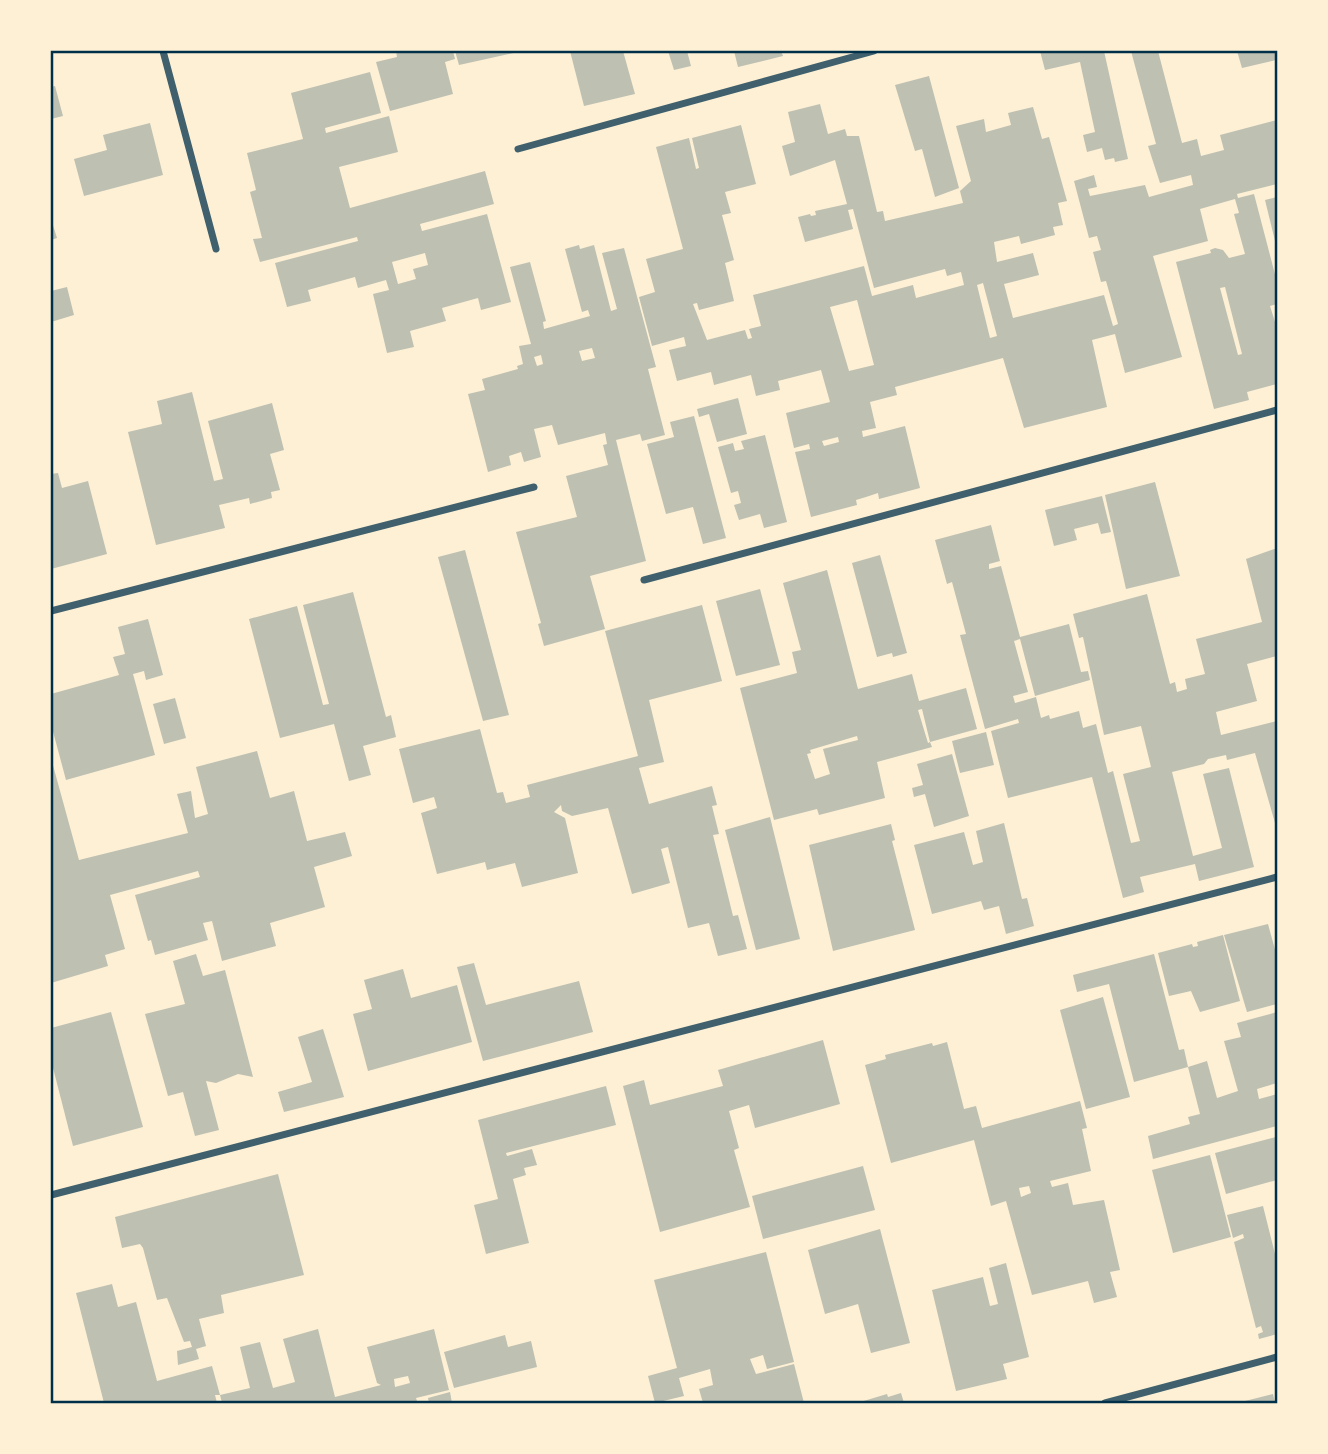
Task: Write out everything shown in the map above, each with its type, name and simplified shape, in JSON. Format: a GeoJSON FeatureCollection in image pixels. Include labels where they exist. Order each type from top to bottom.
{"type":"FeatureCollection","features":[{"type":"Feature","properties":{"kind":"street"},"geometry":{"type":"LineString","coordinates":[[163,51],[216,249]]}},
{"type":"Feature","properties":{"kind":"street"},"geometry":{"type":"LineString","coordinates":[[518,149],[874,51]]}},
{"type":"Feature","properties":{"kind":"street"},"geometry":{"type":"LineString","coordinates":[[644,580],[1277,410]]}},
{"type":"Feature","properties":{"kind":"street"},"geometry":{"type":"LineString","coordinates":[[51,611],[534,487]]}},
{"type":"Feature","properties":{"kind":"street"},"geometry":{"type":"LineString","coordinates":[[51,1195],[1277,877]]}},
{"type":"Feature","properties":{"kind":"street"},"geometry":{"type":"LineString","coordinates":[[1105,1403],[1277,1357]]}},
{"type":"Feature","properties":{"kind":"building"},"geometry":{"type":"Polygon","coordinates":[[[396,51],[453,51],[455,59],[445,62],[453,94],[390,111],[376,62],[397,57],[396,51]]]}},
{"type":"Feature","properties":{"kind":"building"},"geometry":{"type":"Polygon","coordinates":[[[455,51],[518,51],[518,52],[459,65],[455,51]]]}},
{"type":"Feature","properties":{"kind":"building"},"geometry":{"type":"Polygon","coordinates":[[[570,51],[623,51],[635,94],[584,106],[570,51]]]}},
{"type":"Feature","properties":{"kind":"building"},"geometry":{"type":"Polygon","coordinates":[[[668,51],[687,51],[691,66],[674,70],[668,51]]]}},
{"type":"Feature","properties":{"kind":"building"},"geometry":{"type":"Polygon","coordinates":[[[734,51],[781,51],[783,56],[738,67],[734,51]]]}},
{"type":"Feature","properties":{"kind":"building"},"geometry":{"type":"Polygon","coordinates":[[[1040,51],[1104,51],[1128,159],[1115,162],[1114,158],[1105,160],[1102,148],[1087,152],[1083,135],[1095,132],[1080,62],[1045,70],[1040,51]]]}},
{"type":"Feature","properties":{"kind":"building"},"geometry":{"type":"Polygon","coordinates":[[[1131,51],[1158,51],[1182,143],[1197,139],[1201,156],[1224,150],[1220,135],[1277,120],[1277,184],[1237,194],[1238,198],[1254,194],[1277,282],[1277,304],[1270,306],[1275,322],[1277,321],[1277,384],[1247,392],[1249,400],[1214,409],[1176,262],[1211,253],[1210,250],[1215,248],[1223,250],[1229,258],[1245,254],[1234,214],[1239,213],[1235,199],[1200,209],[1208,241],[1153,256],[1182,357],[1125,373],[1115,334],[1092,340],[1107,407],[1024,428],[1003,358],[895,387],[897,395],[870,402],[876,428],[862,431],[863,437],[905,426],[920,488],[879,499],[878,493],[856,500],[857,505],[811,517],[795,452],[810,449],[809,444],[794,448],[786,413],[830,402],[821,370],[778,381],[780,390],[756,396],[751,375],[714,385],[711,372],[677,381],[669,350],[686,346],[684,337],[652,346],[639,297],[655,292],[646,259],[683,249],[656,147],[689,138],[696,169],[699,168],[692,138],[741,125],[756,184],[725,192],[731,213],[722,215],[734,260],[725,263],[734,301],[699,310],[697,303],[693,304],[707,340],[745,330],[748,339],[752,338],[749,329],[761,326],[753,295],[864,266],[872,296],[913,285],[916,298],[964,285],[961,272],[947,276],[945,269],[874,288],[853,209],[848,210],[853,229],[805,242],[798,217],[816,215],[815,211],[847,204],[835,160],[790,176],[782,146],[795,142],[788,112],[820,104],[828,134],[845,129],[847,136],[859,136],[877,212],[883,211],[885,221],[963,203],[960,191],[971,181],[956,126],[984,119],[986,132],[1011,125],[1008,113],[1033,107],[1042,139],[1049,137],[1067,201],[1058,203],[1063,225],[1053,227],[1055,235],[1021,244],[1019,236],[994,242],[997,262],[1033,253],[1039,275],[1004,284],[1013,318],[1104,295],[1113,326],[1118,324],[1106,281],[1101,282],[1093,252],[1101,250],[1097,236],[1089,238],[1074,181],[1094,175],[1097,187],[1088,189],[1090,196],[1145,185],[1149,197],[1193,185],[1191,175],[1160,183],[1148,146],[1156,144],[1131,51]],[[983,283],[977,285],[990,338],[997,336],[983,283]],[[1225,287],[1220,288],[1238,355],[1242,354],[1225,287]],[[857,300],[830,307],[849,371],[874,365],[857,300]],[[838,437],[822,441],[824,446],[839,442],[838,437]]]}},
{"type":"Feature","properties":{"kind":"building"},"geometry":{"type":"Polygon","coordinates":[[[1237,51],[1277,51],[1276,60],[1242,68],[1237,51]]]}},
{"type":"Feature","properties":{"kind":"building"},"geometry":{"type":"Polygon","coordinates":[[[370,72],[381,113],[325,128],[326,133],[389,116],[398,152],[339,167],[350,208],[485,171],[494,204],[420,224],[422,231],[487,214],[511,302],[481,310],[478,298],[442,308],[446,321],[410,331],[414,347],[387,353],[373,294],[389,290],[386,280],[358,288],[355,277],[308,290],[311,301],[287,307],[275,263],[358,241],[357,237],[260,262],[253,239],[262,238],[250,192],[256,190],[247,153],[303,139],[291,93],[370,72]],[[425,253],[392,262],[398,284],[416,279],[413,269],[428,265],[425,253]]]}},
{"type":"Feature","properties":{"kind":"building"},"geometry":{"type":"Polygon","coordinates":[[[929,76],[959,188],[935,197],[922,149],[915,151],[895,85],[929,76]]]}},
{"type":"Feature","properties":{"kind":"building"},"geometry":{"type":"Polygon","coordinates":[[[55,86],[63,116],[51,119],[51,87],[55,86]]]}},
{"type":"Feature","properties":{"kind":"building"},"geometry":{"type":"Polygon","coordinates":[[[150,123],[163,175],[84,196],[74,159],[107,150],[103,135],[150,123]]]}},
{"type":"Feature","properties":{"kind":"building"},"geometry":{"type":"Polygon","coordinates":[[[1277,197],[1277,244],[1276,245],[1265,200],[1277,197]]]}},
{"type":"Feature","properties":{"kind":"building"},"geometry":{"type":"Polygon","coordinates":[[[51,219],[57,238],[51,240],[51,219]]]}},
{"type":"Feature","properties":{"kind":"building"},"geometry":{"type":"Polygon","coordinates":[[[594,245],[611,311],[617,309],[602,253],[624,248],[656,367],[648,369],[665,435],[642,441],[640,434],[616,440],[646,561],[590,576],[605,629],[544,646],[538,624],[541,623],[516,532],[577,517],[566,476],[608,465],[603,445],[607,444],[605,433],[558,445],[552,425],[534,429],[541,457],[524,462],[521,452],[509,456],[511,465],[488,472],[468,394],[485,390],[482,379],[518,369],[517,366],[523,364],[519,346],[531,344],[510,267],[530,262],[546,321],[543,322],[544,329],[590,316],[588,310],[582,312],[565,249],[594,245]],[[592,348],[579,351],[582,361],[595,358],[592,348]],[[541,355],[534,357],[537,366],[543,364],[541,355]]]}},
{"type":"Feature","properties":{"kind":"building"},"geometry":{"type":"Polygon","coordinates":[[[67,287],[74,315],[51,322],[51,291],[67,287]]]}},
{"type":"Feature","properties":{"kind":"building"},"geometry":{"type":"Polygon","coordinates":[[[192,392],[214,481],[223,479],[208,421],[272,403],[284,450],[270,454],[280,490],[271,492],[272,498],[250,504],[249,498],[219,505],[225,528],[156,545],[128,432],[162,424],[157,401],[192,392]]]}},
{"type":"Feature","properties":{"kind":"building"},"geometry":{"type":"Polygon","coordinates":[[[738,398],[747,434],[717,442],[709,414],[699,417],[697,409],[738,398]]]}},
{"type":"Feature","properties":{"kind":"building"},"geometry":{"type":"Polygon","coordinates":[[[694,416],[726,538],[703,544],[693,507],[666,514],[647,444],[674,437],[670,422],[694,416]]]}},
{"type":"Feature","properties":{"kind":"building"},"geometry":{"type":"Polygon","coordinates":[[[765,435],[787,522],[764,528],[760,514],[739,520],[734,505],[741,503],[738,491],[731,493],[718,447],[733,443],[735,451],[744,449],[741,441],[765,435]]]}},
{"type":"Feature","properties":{"kind":"building"},"geometry":{"type":"Polygon","coordinates":[[[58,473],[62,488],[88,481],[107,554],[51,569],[51,474],[58,473]]]}},
{"type":"Feature","properties":{"kind":"building"},"geometry":{"type":"Polygon","coordinates":[[[1155,482],[1180,576],[1126,589],[1105,495],[1155,482]]]}},
{"type":"Feature","properties":{"kind":"building"},"geometry":{"type":"Polygon","coordinates":[[[1102,496],[1111,532],[1101,534],[1098,523],[1074,529],[1077,540],[1054,546],[1045,510],[1102,496]]]}},
{"type":"Feature","properties":{"kind":"building"},"geometry":{"type":"Polygon","coordinates":[[[991,525],[1000,561],[989,564],[989,569],[1001,566],[1020,637],[1069,624],[1081,672],[1088,671],[1090,680],[1035,696],[1020,639],[1014,641],[1028,692],[1013,696],[1015,703],[1036,697],[1041,718],[1049,715],[1050,719],[1079,711],[1083,728],[1096,724],[1108,773],[1113,771],[1131,843],[1140,841],[1123,774],[1151,767],[1141,726],[1104,735],[1083,637],[1079,638],[1073,614],[1147,594],[1170,684],[1175,682],[1177,692],[1187,689],[1185,679],[1205,674],[1196,639],[1262,622],[1246,559],[1277,548],[1277,656],[1247,664],[1257,701],[1216,712],[1221,735],[1277,721],[1277,830],[1255,753],[1227,760],[1226,755],[1208,759],[1204,764],[1172,772],[1193,856],[1222,848],[1203,774],[1229,768],[1254,867],[1199,881],[1195,864],[1140,877],[1144,892],[1123,898],[1092,777],[1008,798],[991,731],[1019,723],[1018,719],[985,729],[960,635],[966,634],[952,582],[947,584],[935,540],[991,525]]]}},
{"type":"Feature","properties":{"kind":"building"},"geometry":{"type":"Polygon","coordinates":[[[465,550],[509,715],[483,721],[438,557],[465,550]]]}},
{"type":"Feature","properties":{"kind":"building"},"geometry":{"type":"Polygon","coordinates":[[[880,555],[907,653],[893,657],[892,653],[877,657],[852,563],[880,555]]]}},
{"type":"Feature","properties":{"kind":"building"},"geometry":{"type":"Polygon","coordinates":[[[827,570],[858,689],[912,674],[919,701],[966,688],[977,729],[930,742],[932,747],[877,762],[885,798],[819,815],[817,809],[774,820],[740,688],[797,673],[792,652],[801,650],[783,583],[827,570]],[[922,709],[918,710],[928,743],[930,742],[922,709]],[[857,736],[810,750],[811,753],[807,754],[815,779],[830,774],[823,749],[858,740],[857,736]]]}},
{"type":"Feature","properties":{"kind":"building"},"geometry":{"type":"Polygon","coordinates":[[[760,589],[780,665],[736,676],[716,601],[760,589]]]}},
{"type":"Feature","properties":{"kind":"building"},"geometry":{"type":"Polygon","coordinates":[[[353,592],[386,717],[391,715],[396,737],[363,746],[371,775],[349,781],[334,724],[280,738],[249,619],[297,606],[323,705],[329,704],[303,605],[353,592]]]}},
{"type":"Feature","properties":{"kind":"building"},"geometry":{"type":"Polygon","coordinates":[[[702,605],[722,681],[649,700],[664,762],[639,768],[649,804],[712,786],[717,805],[712,806],[719,834],[713,835],[733,916],[738,915],[747,949],[718,956],[709,923],[688,928],[668,847],[661,849],[670,883],[632,894],[608,808],[572,816],[562,811],[561,805],[554,812],[565,818],[578,873],[522,887],[515,863],[487,870],[485,862],[437,874],[421,813],[437,808],[434,797],[413,803],[399,749],[480,729],[497,793],[503,792],[506,803],[530,797],[527,785],[638,756],[605,631],[702,605]]]}},
{"type":"Feature","properties":{"kind":"building"},"geometry":{"type":"Polygon","coordinates":[[[148,619],[163,675],[146,680],[144,671],[133,674],[155,755],[66,780],[51,724],[51,694],[119,675],[113,657],[125,654],[118,627],[148,619]]]}},
{"type":"Feature","properties":{"kind":"building"},"geometry":{"type":"Polygon","coordinates":[[[175,698],[186,738],[164,744],[153,704],[175,698]]]}},
{"type":"Feature","properties":{"kind":"building"},"geometry":{"type":"Polygon","coordinates":[[[986,732],[994,765],[960,773],[952,741],[986,732]]]}},
{"type":"Feature","properties":{"kind":"building"},"geometry":{"type":"Polygon","coordinates":[[[257,751],[270,798],[294,791],[307,841],[345,832],[352,856],[314,867],[325,907],[270,923],[276,946],[222,961],[212,921],[203,923],[208,940],[155,955],[151,940],[148,941],[135,895],[200,877],[198,871],[110,895],[125,949],[105,955],[108,966],[51,983],[51,758],[79,860],[188,833],[177,794],[191,791],[195,818],[208,814],[196,767],[257,751]]]}},
{"type":"Feature","properties":{"kind":"building"},"geometry":{"type":"Polygon","coordinates":[[[952,754],[969,816],[934,827],[925,794],[914,797],[912,788],[923,785],[917,764],[952,754]]]}},
{"type":"Feature","properties":{"kind":"building"},"geometry":{"type":"Polygon","coordinates":[[[770,817],[800,939],[756,950],[725,830],[770,817]]]}},
{"type":"Feature","properties":{"kind":"building"},"geometry":{"type":"Polygon","coordinates":[[[1004,823],[1022,899],[1027,898],[1034,926],[1006,934],[999,906],[984,910],[981,901],[932,914],[914,845],[964,832],[973,865],[983,862],[976,831],[1004,823]]]}},
{"type":"Feature","properties":{"kind":"building"},"geometry":{"type":"Polygon","coordinates":[[[891,824],[895,840],[892,841],[915,930],[833,951],[809,845],[891,824]]]}},
{"type":"Feature","properties":{"kind":"building"},"geometry":{"type":"Polygon","coordinates":[[[1268,924],[1277,957],[1277,1004],[1247,1012],[1224,935],[1268,924]]]}},
{"type":"Feature","properties":{"kind":"building"},"geometry":{"type":"Polygon","coordinates":[[[1223,935],[1240,1001],[1200,1012],[1191,991],[1169,996],[1158,953],[1192,944],[1193,947],[1198,946],[1197,942],[1223,935]]]}},
{"type":"Feature","properties":{"kind":"building"},"geometry":{"type":"Polygon","coordinates":[[[196,954],[203,976],[225,970],[253,1077],[238,1074],[216,1083],[206,1081],[219,1130],[195,1136],[183,1092],[168,1096],[145,1014],[185,1004],[173,961],[196,954]]]}},
{"type":"Feature","properties":{"kind":"building"},"geometry":{"type":"Polygon","coordinates":[[[1154,954],[1179,1050],[1184,1049],[1188,1067],[1134,1082],[1109,984],[1077,992],[1073,975],[1154,954]]]}},
{"type":"Feature","properties":{"kind":"building"},"geometry":{"type":"Polygon","coordinates":[[[474,963],[486,1005],[579,981],[593,1032],[483,1061],[457,967],[474,963]]]}},
{"type":"Feature","properties":{"kind":"building"},"geometry":{"type":"Polygon","coordinates":[[[403,969],[411,998],[457,985],[472,1042],[368,1071],[353,1014],[372,1009],[364,980],[403,969]]]}},
{"type":"Feature","properties":{"kind":"building"},"geometry":{"type":"Polygon","coordinates":[[[1103,997],[1130,1097],[1086,1109],[1060,1010],[1103,997]]]}},
{"type":"Feature","properties":{"kind":"building"},"geometry":{"type":"Polygon","coordinates":[[[111,1012],[143,1127],[73,1146],[51,1060],[51,1028],[111,1012]]]}},
{"type":"Feature","properties":{"kind":"building"},"geometry":{"type":"Polygon","coordinates":[[[1277,1012],[1277,1083],[1257,1089],[1259,1099],[1277,1094],[1277,1126],[1153,1159],[1148,1136],[1190,1124],[1188,1117],[1200,1114],[1188,1067],[1207,1061],[1217,1098],[1238,1091],[1224,1041],[1241,1037],[1237,1023],[1277,1012]]]}},
{"type":"Feature","properties":{"kind":"building"},"geometry":{"type":"Polygon","coordinates":[[[323,1029],[344,1097],[284,1112],[278,1092],[312,1082],[298,1037],[323,1029]]]}},
{"type":"Feature","properties":{"kind":"building"},"geometry":{"type":"Polygon","coordinates":[[[823,1040],[840,1104],[755,1128],[749,1105],[729,1111],[739,1148],[734,1150],[750,1207],[660,1232],[623,1086],[644,1080],[650,1105],[723,1086],[718,1070],[823,1040]]]}},
{"type":"Feature","properties":{"kind":"building"},"geometry":{"type":"Polygon","coordinates":[[[947,1042],[964,1109],[976,1106],[982,1128],[1080,1101],[1087,1128],[1082,1129],[1091,1171],[1050,1181],[1052,1187],[1068,1183],[1073,1205],[1104,1200],[1120,1270],[1110,1272],[1117,1297],[1094,1303],[1088,1281],[1032,1295],[1006,1201],[991,1206],[974,1140],[891,1163],[865,1065],[886,1059],[885,1055],[932,1043],[933,1046],[947,1042]],[[1029,1186],[1019,1188],[1021,1197],[1031,1193],[1029,1186]]]}},
{"type":"Feature","properties":{"kind":"building"},"geometry":{"type":"Polygon","coordinates":[[[606,1086],[616,1125],[506,1153],[507,1156],[532,1149],[537,1165],[524,1168],[526,1175],[513,1179],[529,1243],[486,1254],[474,1205],[498,1199],[478,1120],[606,1086]]]}},
{"type":"Feature","properties":{"kind":"building"},"geometry":{"type":"Polygon","coordinates":[[[1276,1137],[1277,1180],[1226,1194],[1215,1153],[1276,1137]]]}},
{"type":"Feature","properties":{"kind":"building"},"geometry":{"type":"Polygon","coordinates":[[[1210,1155],[1231,1237],[1173,1253],[1152,1170],[1210,1155]]]}},
{"type":"Feature","properties":{"kind":"building"},"geometry":{"type":"Polygon","coordinates":[[[863,1166],[875,1210],[763,1239],[752,1196],[863,1166]]]}},
{"type":"Feature","properties":{"kind":"building"},"geometry":{"type":"Polygon","coordinates":[[[278,1174],[304,1275],[221,1295],[224,1313],[199,1319],[206,1346],[196,1349],[199,1359],[178,1365],[177,1351],[192,1347],[190,1341],[184,1342],[167,1298],[157,1300],[143,1248],[140,1244],[122,1248],[115,1217],[278,1174]]]}},
{"type":"Feature","properties":{"kind":"building"},"geometry":{"type":"Polygon","coordinates":[[[1263,1206],[1277,1262],[1277,1334],[1259,1339],[1258,1334],[1263,1332],[1261,1326],[1256,1328],[1234,1242],[1244,1238],[1243,1234],[1233,1238],[1227,1215],[1263,1206]]]}},
{"type":"Feature","properties":{"kind":"building"},"geometry":{"type":"Polygon","coordinates":[[[880,1229],[910,1343],[871,1353],[858,1304],[825,1314],[808,1250],[880,1229]]]}},
{"type":"Feature","properties":{"kind":"building"},"geometry":{"type":"Polygon","coordinates":[[[766,1252],[794,1362],[767,1369],[763,1355],[750,1359],[756,1374],[794,1364],[804,1403],[703,1403],[699,1389],[713,1385],[710,1369],[679,1378],[684,1396],[655,1403],[648,1376],[677,1368],[654,1280],[766,1252]]]}},
{"type":"Feature","properties":{"kind":"building"},"geometry":{"type":"Polygon","coordinates":[[[1006,1263],[1029,1357],[1003,1364],[1007,1379],[956,1391],[932,1290],[983,1277],[990,1306],[998,1304],[989,1268],[1006,1263]]]}},
{"type":"Feature","properties":{"kind":"building"},"geometry":{"type":"Polygon","coordinates":[[[112,1284],[118,1307],[136,1302],[157,1381],[212,1366],[220,1395],[215,1395],[217,1403],[104,1403],[76,1293],[112,1284]]]}},
{"type":"Feature","properties":{"kind":"building"},"geometry":{"type":"Polygon","coordinates":[[[318,1329],[335,1397],[381,1385],[377,1383],[367,1347],[434,1329],[449,1390],[416,1398],[417,1401],[409,1403],[222,1403],[220,1395],[250,1388],[240,1347],[260,1342],[273,1388],[295,1382],[283,1339],[318,1329]],[[408,1376],[394,1379],[395,1387],[410,1383],[408,1376]]]}},
{"type":"Feature","properties":{"kind":"building"},"geometry":{"type":"Polygon","coordinates":[[[505,1335],[508,1347],[531,1341],[537,1367],[454,1388],[444,1352],[505,1335]]]}},
{"type":"Feature","properties":{"kind":"building"},"geometry":{"type":"Polygon","coordinates":[[[450,1392],[452,1403],[429,1403],[428,1398],[450,1392]]]}},
{"type":"Feature","properties":{"kind":"building"},"geometry":{"type":"Polygon","coordinates":[[[901,1393],[904,1403],[857,1403],[887,1394],[888,1397],[901,1393]]]}},
{"type":"Feature","properties":{"kind":"building"},"geometry":{"type":"Polygon","coordinates":[[[1273,1394],[1275,1403],[1241,1402],[1273,1394]]]}}]}
